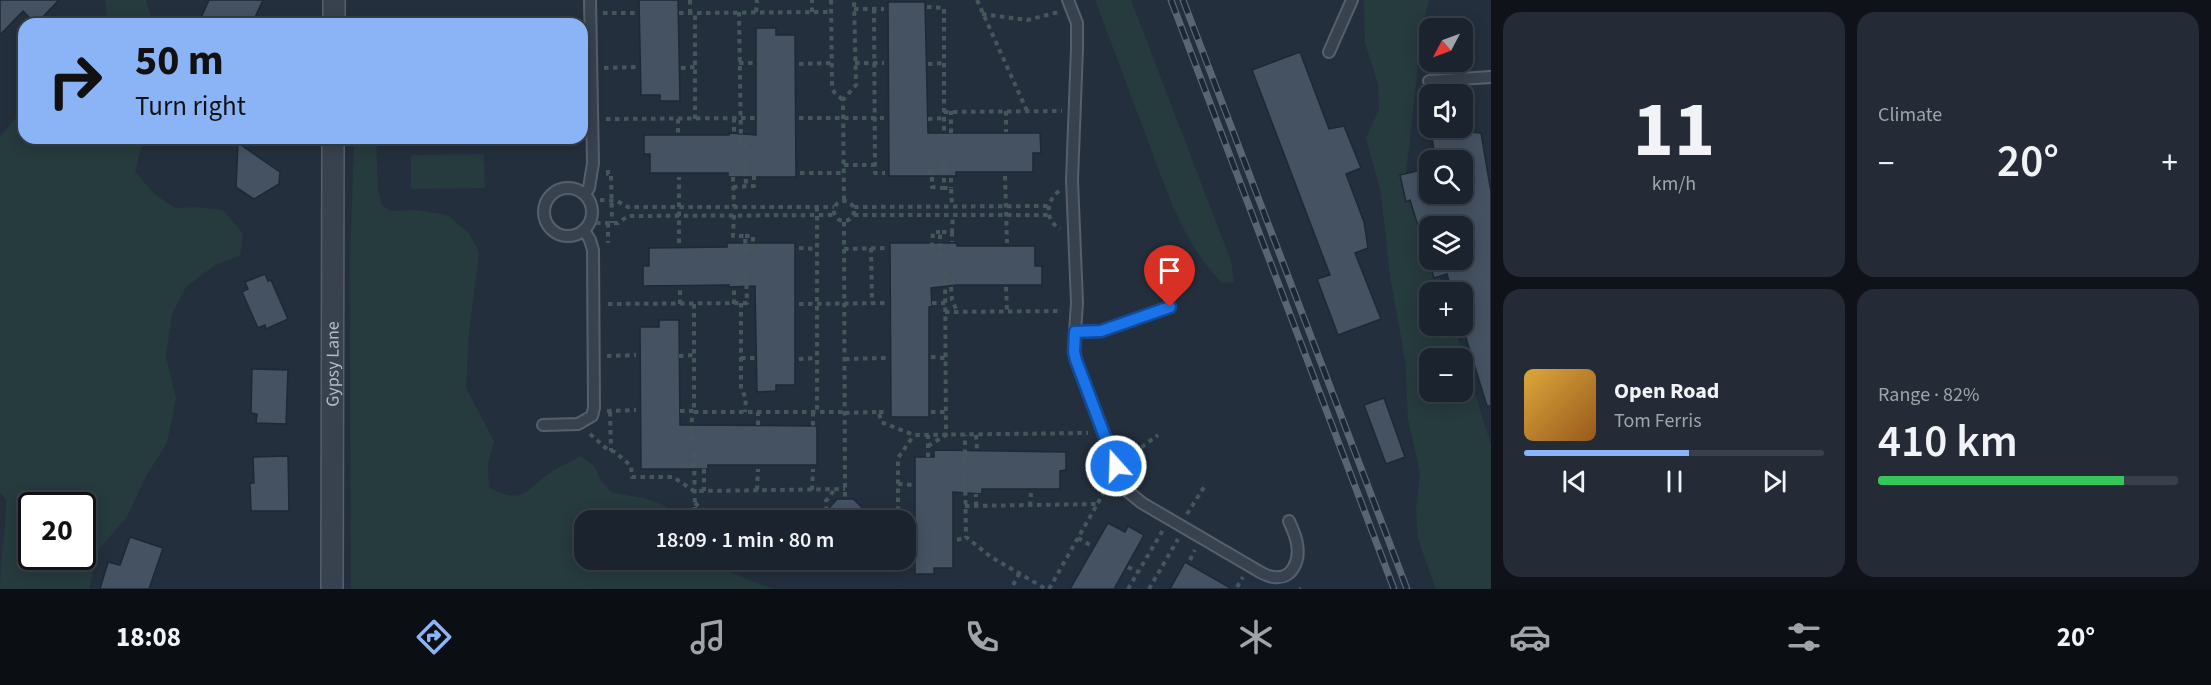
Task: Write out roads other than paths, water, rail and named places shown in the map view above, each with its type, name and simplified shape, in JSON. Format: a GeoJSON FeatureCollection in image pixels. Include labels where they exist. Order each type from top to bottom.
{"type":"FeatureCollection","features":[{"type":"Feature","properties":{"kind":"street"},"geometry":{"type":"LineString","coordinates":[[334,0],[334,18]]}},
{"type":"Feature","properties":{"kind":"street","name":"Gypsy Lane"},"geometry":{"type":"LineString","coordinates":[[332,589],[333,144]]}},
{"type":"Feature","properties":{"kind":"lane"},"geometry":{"type":"LineString","coordinates":[[543,425],[578,424],[592,416],[593,411],[593,250],[587,227],[592,216],[587,197],[593,163],[590,0]]}},
{"type":"Feature","properties":{"kind":"lane"},"geometry":{"type":"LineString","coordinates":[[1329,52],[1352,0]]}},
{"type":"Feature","properties":{"kind":"lane"},"geometry":{"type":"LineString","coordinates":[[1070,5],[1077,23],[1072,180],[1077,303],[1074,352],[1121,481],[1134,498],[1260,572],[1274,577],[1283,576],[1292,569],[1298,558],[1297,544],[1289,521]]}},
{"type":"Feature","properties":{"kind":"lane"},"geometry":{"type":"LineString","coordinates":[[1429,81],[1491,77]]}},
{"type":"Feature","properties":{"kind":"lane"},"geometry":{"type":"LineString","coordinates":[[587,197],[578,189],[570,187],[555,191],[549,196],[543,211],[544,219],[553,232],[569,236],[587,227]]}},
{"type":"Feature","properties":{"kind":"lane"},"geometry":{"type":"LineString","coordinates":[[1075,332],[1101,331],[1170,307]]}},
{"type":"Feature","properties":{"kind":"railway"},"geometry":{"type":"LineString","coordinates":[[1171,0],[1394,589]]}},
{"type":"Feature","properties":{"kind":"railway"},"geometry":{"type":"LineString","coordinates":[[1183,0],[1407,589]]}}]}
